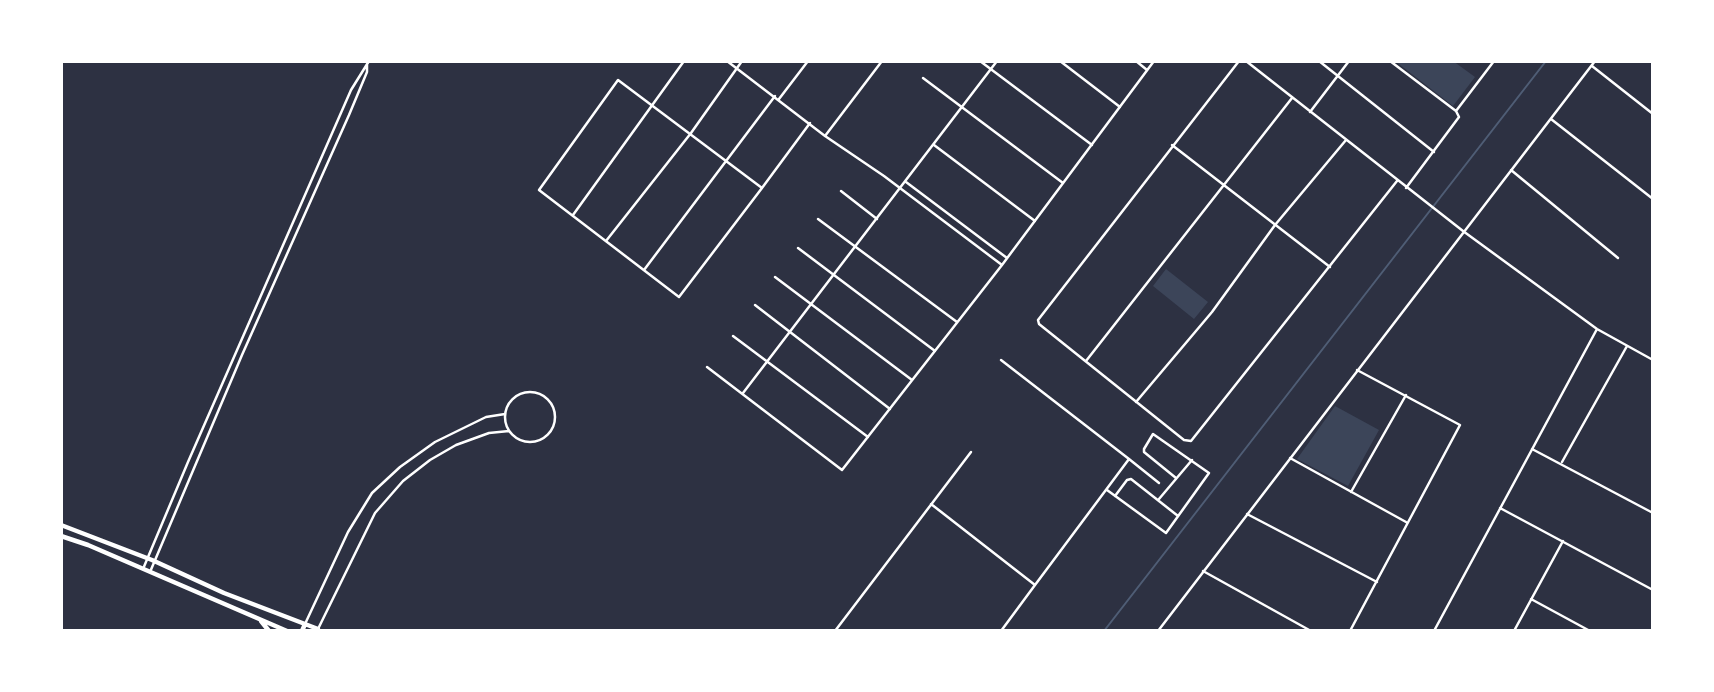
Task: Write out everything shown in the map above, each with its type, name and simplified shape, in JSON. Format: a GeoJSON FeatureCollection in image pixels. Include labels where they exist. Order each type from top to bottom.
{"type":"FeatureCollection","features":[{"type":"Feature","properties":{"kind":"main road"},"geometry":{"type":"LineString","coordinates":[[61,525],[318,630]]}},
{"type":"Feature","properties":{"kind":"main road"},"geometry":{"type":"LineString","coordinates":[[61,536],[287,631]]}},
{"type":"Feature","properties":{"kind":"main road"},"geometry":{"type":"LineString","coordinates":[[260,620],[269,631]]}},
{"type":"Feature","properties":{"kind":"main road"},"geometry":{"type":"LineString","coordinates":[[302,631],[305,624]]}},
{"type":"Feature","properties":{"kind":"street"},"geometry":{"type":"LineString","coordinates":[[573,215],[684,61]]}},
{"type":"Feature","properties":{"kind":"street"},"geometry":{"type":"LineString","coordinates":[[727,61],[1002,265]]}},
{"type":"Feature","properties":{"kind":"street"},"geometry":{"type":"LineString","coordinates":[[606,241],[691,133],[741,61]]}},
{"type":"Feature","properties":{"kind":"street"},"geometry":{"type":"LineString","coordinates":[[779,99],[808,61]]}},
{"type":"Feature","properties":{"kind":"street"},"geometry":{"type":"LineString","coordinates":[[825,136],[882,61]]}},
{"type":"Feature","properties":{"kind":"street"},"geometry":{"type":"LineString","coordinates":[[980,61],[1092,145]]}},
{"type":"Feature","properties":{"kind":"street"},"geometry":{"type":"LineString","coordinates":[[743,393],[997,61]]}},
{"type":"Feature","properties":{"kind":"street"},"geometry":{"type":"LineString","coordinates":[[1060,61],[1120,107]]}},
{"type":"Feature","properties":{"kind":"street"},"geometry":{"type":"LineString","coordinates":[[1136,61],[1147,70]]}},
{"type":"Feature","properties":{"kind":"street"},"geometry":{"type":"LineString","coordinates":[[707,367],[842,470],[1002,265],[1154,61]]}},
{"type":"Feature","properties":{"kind":"street"},"geometry":{"type":"LineString","coordinates":[[1239,61],[1039,316],[1040,324],[1184,440],[1191,441],[1397,181]]}},
{"type":"Feature","properties":{"kind":"street"},"geometry":{"type":"LineString","coordinates":[[1246,61],[1437,212],[1597,329],[1653,360]]}},
{"type":"Feature","properties":{"kind":"street"},"geometry":{"type":"LineString","coordinates":[[1319,61],[1434,152]]}},
{"type":"Feature","properties":{"kind":"street"},"geometry":{"type":"LineString","coordinates":[[1310,112],[1349,61]]}},
{"type":"Feature","properties":{"kind":"street"},"geometry":{"type":"LineString","coordinates":[[1390,61],[1456,110],[1459,117],[1406,188]]}},
{"type":"Feature","properties":{"kind":"street"},"geometry":{"type":"LineString","coordinates":[[1456,110],[1494,61]]}},
{"type":"Feature","properties":{"kind":"street"},"geometry":{"type":"LineString","coordinates":[[1165,631],[1159,629],[1595,61]]}},
{"type":"Feature","properties":{"kind":"street"},"geometry":{"type":"LineString","coordinates":[[143,569],[351,90],[368,63]]}},
{"type":"Feature","properties":{"kind":"street"},"geometry":{"type":"LineString","coordinates":[[150,572],[349,115],[367,72],[368,63]]}},
{"type":"Feature","properties":{"kind":"street"},"geometry":{"type":"LineString","coordinates":[[1592,66],[1653,114]]}},
{"type":"Feature","properties":{"kind":"street"},"geometry":{"type":"LineString","coordinates":[[923,78],[1063,183]]}},
{"type":"Feature","properties":{"kind":"street"},"geometry":{"type":"LineString","coordinates":[[762,188],[618,80],[539,190],[679,297],[762,188],[810,123]]}},
{"type":"Feature","properties":{"kind":"street"},"geometry":{"type":"LineString","coordinates":[[644,270],[775,96]]}},
{"type":"Feature","properties":{"kind":"street"},"geometry":{"type":"LineString","coordinates":[[1086,361],[1292,97]]}},
{"type":"Feature","properties":{"kind":"street"},"geometry":{"type":"LineString","coordinates":[[1551,118],[1653,199]]}},
{"type":"Feature","properties":{"kind":"street"},"geometry":{"type":"LineString","coordinates":[[1136,402],[1212,312],[1275,225],[1346,140]]}},
{"type":"Feature","properties":{"kind":"street"},"geometry":{"type":"LineString","coordinates":[[934,144],[1035,221]]}},
{"type":"Feature","properties":{"kind":"street"},"geometry":{"type":"LineString","coordinates":[[1172,145],[1329,267]]}},
{"type":"Feature","properties":{"kind":"street"},"geometry":{"type":"LineString","coordinates":[[1511,170],[1618,258]]}},
{"type":"Feature","properties":{"kind":"street"},"geometry":{"type":"LineString","coordinates":[[906,182],[1007,258]]}},
{"type":"Feature","properties":{"kind":"street"},"geometry":{"type":"LineString","coordinates":[[841,191],[877,219]]}},
{"type":"Feature","properties":{"kind":"street"},"geometry":{"type":"LineString","coordinates":[[818,219],[957,322]]}},
{"type":"Feature","properties":{"kind":"street"},"geometry":{"type":"LineString","coordinates":[[798,248],[935,351]]}},
{"type":"Feature","properties":{"kind":"street"},"geometry":{"type":"LineString","coordinates":[[775,277],[912,380]]}},
{"type":"Feature","properties":{"kind":"street"},"geometry":{"type":"LineString","coordinates":[[755,305],[890,408]]}},
{"type":"Feature","properties":{"kind":"street"},"geometry":{"type":"LineString","coordinates":[[1434,631],[1597,329]]}},
{"type":"Feature","properties":{"kind":"street"},"geometry":{"type":"LineString","coordinates":[[733,336],[867,437]]}},
{"type":"Feature","properties":{"kind":"street"},"geometry":{"type":"LineString","coordinates":[[1562,464],[1627,346]]}},
{"type":"Feature","properties":{"kind":"street"},"geometry":{"type":"LineString","coordinates":[[1000,360],[1159,483]]}},
{"type":"Feature","properties":{"kind":"street"},"geometry":{"type":"LineString","coordinates":[[1350,631],[1460,425],[1357,369]]}},
{"type":"Feature","properties":{"kind":"street"},"geometry":{"type":"LineString","coordinates":[[530,392],[547,400],[553,407],[553,426],[542,439],[523,442],[509,430],[505,414],[513,398],[530,392]]}},
{"type":"Feature","properties":{"kind":"street"},"geometry":{"type":"LineString","coordinates":[[1351,492],[1406,395]]}},
{"type":"Feature","properties":{"kind":"street"},"geometry":{"type":"LineString","coordinates":[[305,624],[348,532],[372,493],[400,467],[435,442],[486,417],[505,414]]}},
{"type":"Feature","properties":{"kind":"street"},"geometry":{"type":"LineString","coordinates":[[318,630],[374,513],[402,481],[456,445],[489,433],[509,430]]}},
{"type":"Feature","properties":{"kind":"street"},"geometry":{"type":"LineString","coordinates":[[1107,489],[1164,533],[1168,532],[1209,473],[1155,433],[1143,449],[1144,452],[1176,478]]}},
{"type":"Feature","properties":{"kind":"street"},"geometry":{"type":"LineString","coordinates":[[1532,449],[1653,513]]}},
{"type":"Feature","properties":{"kind":"street"},"geometry":{"type":"LineString","coordinates":[[835,631],[971,452]]}},
{"type":"Feature","properties":{"kind":"street"},"geometry":{"type":"LineString","coordinates":[[1290,458],[1408,523]]}},
{"type":"Feature","properties":{"kind":"street"},"geometry":{"type":"LineString","coordinates":[[1001,631],[1129,459]]}},
{"type":"Feature","properties":{"kind":"street"},"geometry":{"type":"LineString","coordinates":[[1158,499],[1192,460]]}},
{"type":"Feature","properties":{"kind":"street"},"geometry":{"type":"LineString","coordinates":[[1115,496],[1129,479],[1179,516]]}},
{"type":"Feature","properties":{"kind":"street"},"geometry":{"type":"LineString","coordinates":[[931,504],[1035,584]]}},
{"type":"Feature","properties":{"kind":"street"},"geometry":{"type":"LineString","coordinates":[[1500,508],[1653,590]]}},
{"type":"Feature","properties":{"kind":"street"},"geometry":{"type":"LineString","coordinates":[[1247,514],[1377,582]]}},
{"type":"Feature","properties":{"kind":"street"},"geometry":{"type":"LineString","coordinates":[[1514,631],[1563,541]]}},
{"type":"Feature","properties":{"kind":"street"},"geometry":{"type":"LineString","coordinates":[[1203,571],[1311,631]]}},
{"type":"Feature","properties":{"kind":"street"},"geometry":{"type":"LineString","coordinates":[[1531,599],[1590,631]]}},
{"type":"Feature","properties":{"kind":"shaded area"},"geometry":{"type":"Polygon","coordinates":[[[1395,61],[1453,61],[1475,77],[1453,106],[1395,61]]]}},
{"type":"Feature","properties":{"kind":"shaded area"},"geometry":{"type":"Polygon","coordinates":[[[1166,269],[1208,302],[1194,319],[1153,286],[1166,269]]]}},
{"type":"Feature","properties":{"kind":"shaded area"},"geometry":{"type":"Polygon","coordinates":[[[1335,406],[1379,430],[1348,486],[1297,459],[1335,406]]]}},
{"type":"Feature","properties":{"kind":"waterway"},"geometry":{"type":"LineString","coordinates":[[1104,631],[1546,61]]}}]}
